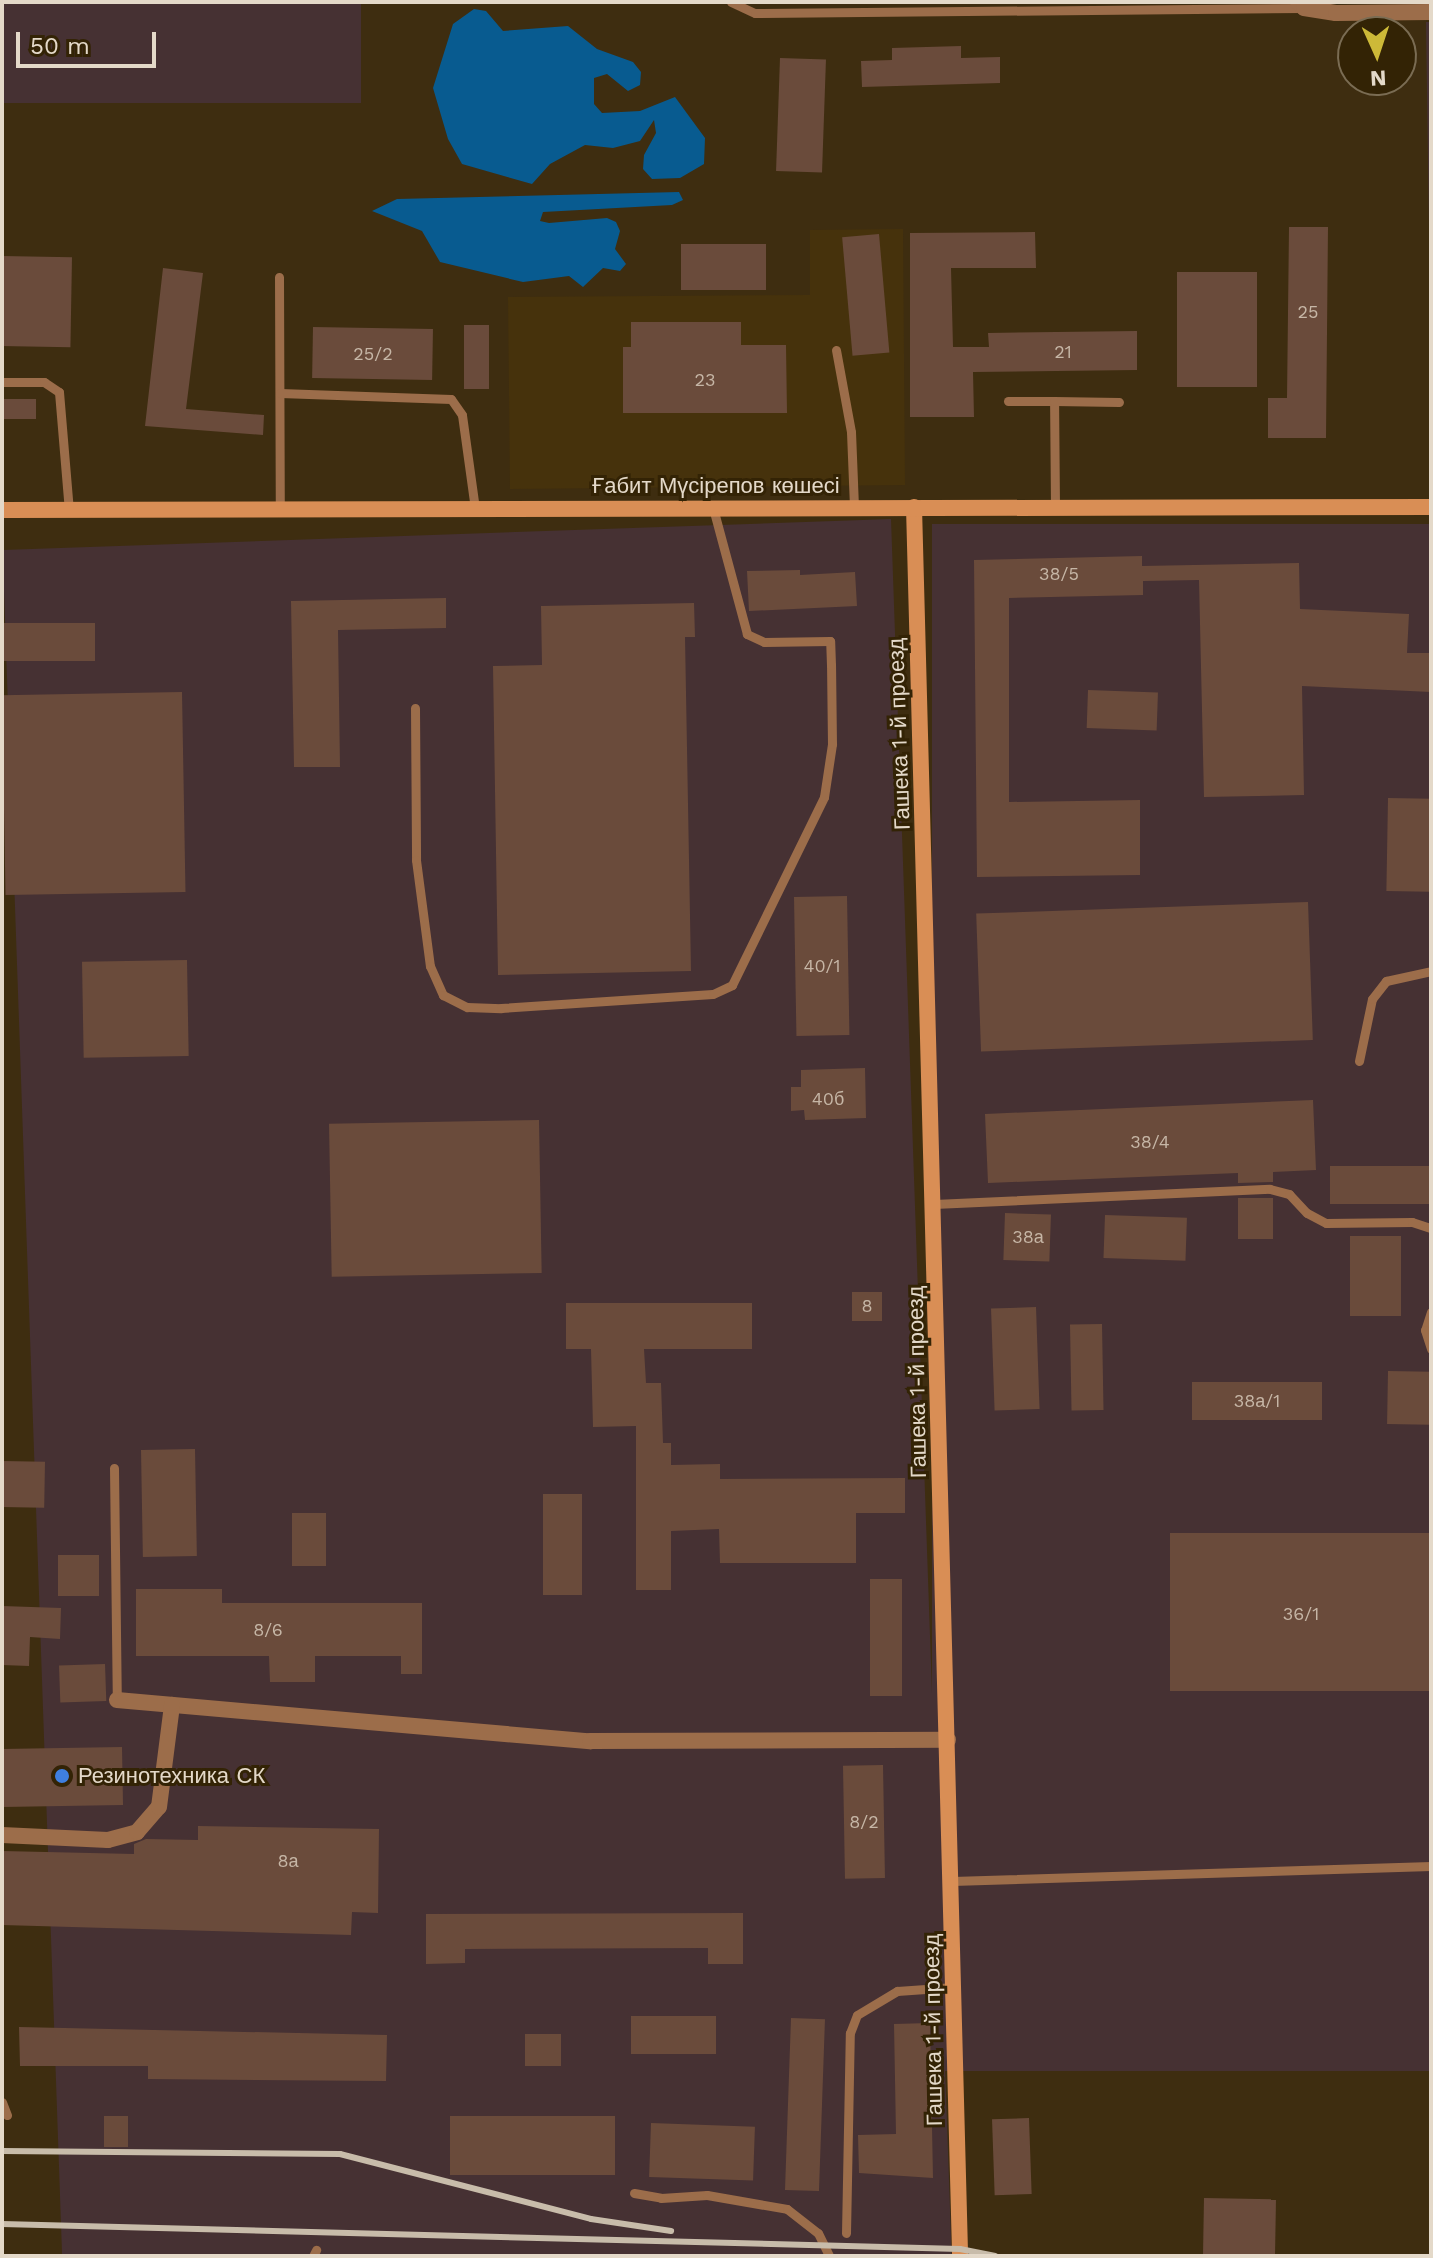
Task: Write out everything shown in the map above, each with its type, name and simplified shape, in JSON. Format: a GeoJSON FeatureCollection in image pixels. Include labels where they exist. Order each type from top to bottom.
{"type":"FeatureCollection","features":[{"type":"Feature","properties":{"kind":"main road","name":"Гашека 1-й проезд"},"geometry":{"type":"LineString","coordinates":[[914,507],[960,2256]]}},
{"type":"Feature","properties":{"kind":"main road","name":"Ғабит Мүсірепов көшесі"},"geometry":{"type":"LineString","coordinates":[[2,510],[1431,507]]}},
{"type":"Feature","properties":{"kind":"street"},"geometry":{"type":"LineString","coordinates":[[1301,5],[1431,12]]}},
{"type":"Feature","properties":{"kind":"street"},"geometry":{"type":"LineString","coordinates":[[117,1700],[590,1741],[948,1740]]}},
{"type":"Feature","properties":{"kind":"street"},"geometry":{"type":"LineString","coordinates":[[2,1835],[108,1840],[137,1832],[159,1807],[172,1705]]}},
{"type":"Feature","properties":{"kind":"lane"},"geometry":{"type":"LineString","coordinates":[[731,2],[755,13],[1301,5]]}},
{"type":"Feature","properties":{"kind":"lane"},"geometry":{"type":"LineString","coordinates":[[279,277],[280,509]]}},
{"type":"Feature","properties":{"kind":"lane"},"geometry":{"type":"LineString","coordinates":[[836,350],[851,432],[854,508]]}},
{"type":"Feature","properties":{"kind":"lane"},"geometry":{"type":"LineString","coordinates":[[2,382],[44,382],[59,392],[69,510]]}},
{"type":"Feature","properties":{"kind":"lane"},"geometry":{"type":"LineString","coordinates":[[280,393],[444,398],[456,403],[475,509]]}},
{"type":"Feature","properties":{"kind":"lane"},"geometry":{"type":"LineString","coordinates":[[1008,401],[1119,402]]}},
{"type":"Feature","properties":{"kind":"lane"},"geometry":{"type":"LineString","coordinates":[[1054,401],[1055,507]]}},
{"type":"Feature","properties":{"kind":"lane"},"geometry":{"type":"LineString","coordinates":[[415,708],[416,860],[430,966],[443,995],[467,1007],[501,1008],[713,994],[732,985],[824,797],[832,744],[831,665],[830,641],[764,642],[747,634],[713,508]]}},
{"type":"Feature","properties":{"kind":"lane"},"geometry":{"type":"LineString","coordinates":[[1359,1061],[1372,999],[1386,981],[1431,971]]}},
{"type":"Feature","properties":{"kind":"lane"},"geometry":{"type":"LineString","coordinates":[[934,1204],[1270,1189],[1289,1194],[1307,1213],[1326,1223],[1412,1222],[1431,1228]]}},
{"type":"Feature","properties":{"kind":"lane"},"geometry":{"type":"LineString","coordinates":[[1431,1312],[1425,1330],[1431,1349]]}},
{"type":"Feature","properties":{"kind":"lane"},"geometry":{"type":"LineString","coordinates":[[114,1468],[117,1700]]}},
{"type":"Feature","properties":{"kind":"lane"},"geometry":{"type":"LineString","coordinates":[[952,1881],[1431,1866]]}},
{"type":"Feature","properties":{"kind":"lane"},"geometry":{"type":"LineString","coordinates":[[846,2233],[850,2033],[857,2015],[897,1991],[954,1987]]}},
{"type":"Feature","properties":{"kind":"lane"},"geometry":{"type":"LineString","coordinates":[[2,2102],[7,2115]]}},
{"type":"Feature","properties":{"kind":"lane"},"geometry":{"type":"LineString","coordinates":[[634,2193],[661,2198],[707,2195],[787,2209],[818,2233],[829,2256]]}},
{"type":"Feature","properties":{"kind":"shaded area"},"geometry":{"type":"Polygon","coordinates":[[[2,2],[361,2],[361,103],[2,103],[2,2]]]}},
{"type":"Feature","properties":{"kind":"shaded area"},"geometry":{"type":"Polygon","coordinates":[[[1426,22],[1431,22],[1429,227],[1426,22]]]}},
{"type":"Feature","properties":{"kind":"shaded area"},"geometry":{"type":"Polygon","coordinates":[[[1431,227],[1430,491],[1429,491],[1431,227]]]}},
{"type":"Feature","properties":{"kind":"shaded area"},"geometry":{"type":"Polygon","coordinates":[[[903,229],[905,485],[510,489],[508,297],[810,295],[810,230],[903,229]]]}},
{"type":"Feature","properties":{"kind":"shaded area"},"geometry":{"type":"Polygon","coordinates":[[[891,519],[952,2256],[62,2256],[3,550],[891,519]]]}},
{"type":"Feature","properties":{"kind":"shaded area"},"geometry":{"type":"Polygon","coordinates":[[[932,524],[1431,524],[1431,2071],[932,2071],[932,524]]]}},
{"type":"Feature","properties":{"kind":"water"},"geometry":{"type":"Polygon","coordinates":[[[474,9],[486,11],[503,31],[568,26],[597,49],[633,62],[641,72],[640,85],[628,91],[607,74],[594,78],[594,104],[602,113],[640,111],[675,97],[705,138],[704,164],[680,178],[652,179],[643,169],[644,155],[656,133],[654,120],[640,141],[613,148],[585,145],[550,164],[532,184],[462,164],[448,139],[433,88],[453,24],[474,9]]]}},
{"type":"Feature","properties":{"kind":"water"},"geometry":{"type":"Polygon","coordinates":[[[679,192],[683,200],[672,205],[543,212],[540,221],[549,223],[607,218],[616,222],[620,231],[615,249],[626,264],[620,271],[603,268],[583,287],[569,276],[523,282],[440,262],[422,231],[372,211],[397,199],[679,192]]]}},
{"type":"Feature","properties":{"kind":"building"},"geometry":{"type":"Polygon","coordinates":[[[961,46],[961,58],[1000,57],[1000,83],[862,87],[861,61],[892,60],[892,48],[961,46]]]}},
{"type":"Feature","properties":{"kind":"building"},"geometry":{"type":"Polygon","coordinates":[[[780,58],[826,60],[822,173],[776,171],[780,58]]]}},
{"type":"Feature","properties":{"kind":"building"},"geometry":{"type":"Polygon","coordinates":[[[1289,227],[1328,227],[1326,438],[1268,438],[1268,398],[1287,398],[1289,227]]]}},
{"type":"Feature","properties":{"kind":"building"},"geometry":{"type":"Polygon","coordinates":[[[1035,232],[1036,268],[951,268],[953,347],[989,347],[988,333],[1137,331],[1137,370],[973,372],[974,417],[910,417],[910,233],[1035,232]]]}},
{"type":"Feature","properties":{"kind":"building"},"geometry":{"type":"Polygon","coordinates":[[[879,234],[889,353],[853,356],[842,237],[879,234]]]}},
{"type":"Feature","properties":{"kind":"building"},"geometry":{"type":"Polygon","coordinates":[[[681,244],[766,244],[766,290],[681,290],[681,244]]]}},
{"type":"Feature","properties":{"kind":"building"},"geometry":{"type":"Polygon","coordinates":[[[2,256],[72,257],[70,347],[2,346],[2,256]]]}},
{"type":"Feature","properties":{"kind":"building"},"geometry":{"type":"Polygon","coordinates":[[[163,268],[203,273],[186,409],[264,415],[263,435],[145,426],[163,268]]]}},
{"type":"Feature","properties":{"kind":"building"},"geometry":{"type":"Polygon","coordinates":[[[1177,272],[1257,272],[1257,387],[1177,387],[1177,272]]]}},
{"type":"Feature","properties":{"kind":"building"},"geometry":{"type":"Polygon","coordinates":[[[631,322],[741,322],[741,345],[786,345],[787,413],[623,413],[623,347],[631,347],[631,322]]]}},
{"type":"Feature","properties":{"kind":"building"},"geometry":{"type":"Polygon","coordinates":[[[464,325],[489,325],[489,389],[464,389],[464,325]]]}},
{"type":"Feature","properties":{"kind":"building"},"geometry":{"type":"Polygon","coordinates":[[[313,327],[433,329],[432,380],[312,378],[313,327]]]}},
{"type":"Feature","properties":{"kind":"building"},"geometry":{"type":"Polygon","coordinates":[[[2,399],[36,399],[36,419],[2,419],[2,399]]]}},
{"type":"Feature","properties":{"kind":"building"},"geometry":{"type":"Polygon","coordinates":[[[1142,556],[1142,566],[1299,563],[1300,609],[1409,614],[1407,653],[1431,653],[1431,692],[1302,686],[1304,795],[1204,797],[1199,580],[1143,581],[1143,595],[1009,598],[1009,802],[1140,800],[1140,875],[977,877],[974,560],[1142,556]]]}},
{"type":"Feature","properties":{"kind":"building"},"geometry":{"type":"Polygon","coordinates":[[[800,570],[800,575],[855,572],[857,606],[749,611],[747,571],[800,570]]]}},
{"type":"Feature","properties":{"kind":"building"},"geometry":{"type":"Polygon","coordinates":[[[446,598],[446,628],[338,630],[340,767],[294,767],[291,601],[446,598]]]}},
{"type":"Feature","properties":{"kind":"building"},"geometry":{"type":"Polygon","coordinates":[[[694,603],[695,637],[685,637],[691,971],[498,975],[493,666],[542,665],[541,606],[694,603]]]}},
{"type":"Feature","properties":{"kind":"building"},"geometry":{"type":"Polygon","coordinates":[[[2,623],[95,623],[95,661],[2,661],[2,623]]]}},
{"type":"Feature","properties":{"kind":"building"},"geometry":{"type":"Polygon","coordinates":[[[1088,690],[1158,692],[1157,730],[1087,728],[1088,690]]]}},
{"type":"Feature","properties":{"kind":"building"},"geometry":{"type":"Polygon","coordinates":[[[182,692],[185,892],[6,895],[2,695],[182,692]]]}},
{"type":"Feature","properties":{"kind":"building"},"geometry":{"type":"Polygon","coordinates":[[[1388,798],[1431,799],[1429,892],[1386,891],[1388,798]]]}},
{"type":"Feature","properties":{"kind":"building"},"geometry":{"type":"Polygon","coordinates":[[[847,896],[849,1035],[796,1036],[794,897],[847,896]]]}},
{"type":"Feature","properties":{"kind":"building"},"geometry":{"type":"Polygon","coordinates":[[[1308,902],[1313,1040],[981,1052],[976,914],[1308,902]]]}},
{"type":"Feature","properties":{"kind":"building"},"geometry":{"type":"Polygon","coordinates":[[[187,960],[189,1056],[84,1058],[82,962],[187,960]]]}},
{"type":"Feature","properties":{"kind":"building"},"geometry":{"type":"Polygon","coordinates":[[[865,1068],[866,1118],[805,1120],[804,1110],[791,1111],[791,1087],[801,1087],[801,1070],[865,1068]]]}},
{"type":"Feature","properties":{"kind":"building"},"geometry":{"type":"Polygon","coordinates":[[[1313,1100],[1316,1170],[1273,1172],[1273,1182],[1238,1183],[1238,1173],[988,1183],[985,1114],[1313,1100]]]}},
{"type":"Feature","properties":{"kind":"building"},"geometry":{"type":"Polygon","coordinates":[[[539,1120],[542,1273],[332,1277],[329,1124],[539,1120]]]}},
{"type":"Feature","properties":{"kind":"building"},"geometry":{"type":"Polygon","coordinates":[[[1330,1166],[1431,1166],[1431,1204],[1330,1204],[1330,1166]]]}},
{"type":"Feature","properties":{"kind":"building"},"geometry":{"type":"Polygon","coordinates":[[[1238,1198],[1273,1198],[1273,1239],[1238,1239],[1238,1198]]]}},
{"type":"Feature","properties":{"kind":"building"},"geometry":{"type":"Polygon","coordinates":[[[1005,1213],[1051,1215],[1049,1262],[1003,1260],[1005,1213]]]}},
{"type":"Feature","properties":{"kind":"building"},"geometry":{"type":"Polygon","coordinates":[[[1105,1215],[1187,1218],[1185,1261],[1103,1258],[1105,1215]]]}},
{"type":"Feature","properties":{"kind":"building"},"geometry":{"type":"Polygon","coordinates":[[[1350,1236],[1401,1236],[1401,1316],[1350,1316],[1350,1236]]]}},
{"type":"Feature","properties":{"kind":"building"},"geometry":{"type":"Polygon","coordinates":[[[852,1292],[882,1292],[882,1321],[852,1321],[852,1292]]]}},
{"type":"Feature","properties":{"kind":"building"},"geometry":{"type":"Polygon","coordinates":[[[566,1303],[752,1303],[752,1349],[644,1349],[646,1383],[661,1383],[663,1443],[671,1443],[671,1465],[720,1464],[720,1479],[905,1478],[905,1513],[856,1513],[856,1563],[720,1563],[719,1529],[671,1531],[671,1590],[636,1590],[636,1426],[593,1427],[591,1349],[566,1349],[566,1303]]]}},
{"type":"Feature","properties":{"kind":"building"},"geometry":{"type":"Polygon","coordinates":[[[1036,1307],[1040,1409],[995,1411],[991,1309],[1036,1307]]]}},
{"type":"Feature","properties":{"kind":"building"},"geometry":{"type":"Polygon","coordinates":[[[1102,1324],[1104,1410],[1072,1411],[1070,1325],[1102,1324]]]}},
{"type":"Feature","properties":{"kind":"building"},"geometry":{"type":"Polygon","coordinates":[[[1388,1371],[1431,1372],[1430,1425],[1387,1424],[1388,1371]]]}},
{"type":"Feature","properties":{"kind":"building"},"geometry":{"type":"Polygon","coordinates":[[[1192,1382],[1322,1382],[1322,1420],[1192,1420],[1192,1382]]]}},
{"type":"Feature","properties":{"kind":"building"},"geometry":{"type":"Polygon","coordinates":[[[195,1449],[197,1556],[143,1557],[141,1450],[195,1449]]]}},
{"type":"Feature","properties":{"kind":"building"},"geometry":{"type":"Polygon","coordinates":[[[2,1461],[45,1462],[44,1508],[2,1507],[2,1461]]]}},
{"type":"Feature","properties":{"kind":"building"},"geometry":{"type":"Polygon","coordinates":[[[543,1494],[582,1494],[582,1595],[543,1595],[543,1494]]]}},
{"type":"Feature","properties":{"kind":"building"},"geometry":{"type":"Polygon","coordinates":[[[292,1513],[326,1513],[326,1566],[292,1566],[292,1513]]]}},
{"type":"Feature","properties":{"kind":"building"},"geometry":{"type":"Polygon","coordinates":[[[1170,1533],[1431,1533],[1431,1691],[1170,1691],[1170,1533]]]}},
{"type":"Feature","properties":{"kind":"building"},"geometry":{"type":"Polygon","coordinates":[[[58,1555],[99,1555],[99,1596],[58,1596],[58,1555]]]}},
{"type":"Feature","properties":{"kind":"building"},"geometry":{"type":"Polygon","coordinates":[[[870,1579],[902,1579],[902,1696],[870,1696],[870,1579]]]}},
{"type":"Feature","properties":{"kind":"building"},"geometry":{"type":"Polygon","coordinates":[[[136,1589],[222,1589],[222,1603],[422,1603],[422,1674],[401,1674],[401,1656],[315,1656],[315,1682],[270,1682],[269,1656],[136,1656],[136,1589]]]}},
{"type":"Feature","properties":{"kind":"building"},"geometry":{"type":"Polygon","coordinates":[[[2,1606],[61,1608],[60,1639],[30,1637],[29,1666],[2,1665],[2,1606]]]}},
{"type":"Feature","properties":{"kind":"building"},"geometry":{"type":"Polygon","coordinates":[[[105,1664],[106,1701],[60,1703],[59,1666],[105,1664]]]}},
{"type":"Feature","properties":{"kind":"building","name":"Резинотехника СК"},"geometry":{"type":"Polygon","coordinates":[[[122,1747],[123,1805],[3,1807],[2,1749],[122,1747]]]}},
{"type":"Feature","properties":{"kind":"building"},"geometry":{"type":"Polygon","coordinates":[[[883,1765],[885,1878],[845,1879],[843,1766],[883,1765]]]}},
{"type":"Feature","properties":{"kind":"building"},"geometry":{"type":"Polygon","coordinates":[[[198,1826],[379,1829],[378,1913],[352,1912],[351,1935],[2,1925],[2,1851],[134,1854],[134,1844],[146,1839],[198,1840],[198,1826]]]}},
{"type":"Feature","properties":{"kind":"building"},"geometry":{"type":"Polygon","coordinates":[[[743,1913],[743,1964],[708,1964],[708,1948],[465,1949],[465,1963],[426,1964],[426,1914],[743,1913]]]}},
{"type":"Feature","properties":{"kind":"building"},"geometry":{"type":"Polygon","coordinates":[[[631,2016],[716,2016],[716,2054],[631,2054],[631,2016]]]}},
{"type":"Feature","properties":{"kind":"building"},"geometry":{"type":"Polygon","coordinates":[[[791,2018],[825,2019],[819,2191],[785,2190],[791,2018]]]}},
{"type":"Feature","properties":{"kind":"building"},"geometry":{"type":"Polygon","coordinates":[[[930,2023],[933,2178],[859,2173],[858,2135],[896,2134],[894,2024],[930,2023]]]}},
{"type":"Feature","properties":{"kind":"building"},"geometry":{"type":"Polygon","coordinates":[[[19,2027],[387,2035],[386,2081],[148,2079],[148,2066],[20,2066],[19,2027]]]}},
{"type":"Feature","properties":{"kind":"building"},"geometry":{"type":"Polygon","coordinates":[[[525,2034],[561,2034],[561,2066],[525,2066],[525,2034]]]}},
{"type":"Feature","properties":{"kind":"building"},"geometry":{"type":"Polygon","coordinates":[[[104,2116],[128,2116],[128,2147],[104,2147],[104,2116]]]}},
{"type":"Feature","properties":{"kind":"building"},"geometry":{"type":"Polygon","coordinates":[[[450,2116],[615,2116],[615,2175],[450,2175],[450,2116]]]}},
{"type":"Feature","properties":{"kind":"building"},"geometry":{"type":"Polygon","coordinates":[[[1029,2118],[1032,2194],[995,2195],[992,2119],[1029,2118]]]}},
{"type":"Feature","properties":{"kind":"building"},"geometry":{"type":"Polygon","coordinates":[[[651,2123],[755,2127],[753,2181],[649,2177],[651,2123]]]}},
{"type":"Feature","properties":{"kind":"building"},"geometry":{"type":"Polygon","coordinates":[[[1204,2198],[1276,2199],[1275,2256],[1203,2256],[1204,2198]]]}},
{"type":"Feature","properties":{"kind":"railway"},"geometry":{"type":"LineString","coordinates":[[2,2151],[340,2154],[591,2219],[671,2231]]}},
{"type":"Feature","properties":{"kind":"railway"},"geometry":{"type":"LineString","coordinates":[[2,2224],[960,2249],[995,2256]]}},
{"type":"Feature","properties":{"kind":"place","name":"Резинотехника СК"},"geometry":{"type":"Point","coordinates":[62,1776]}}]}
